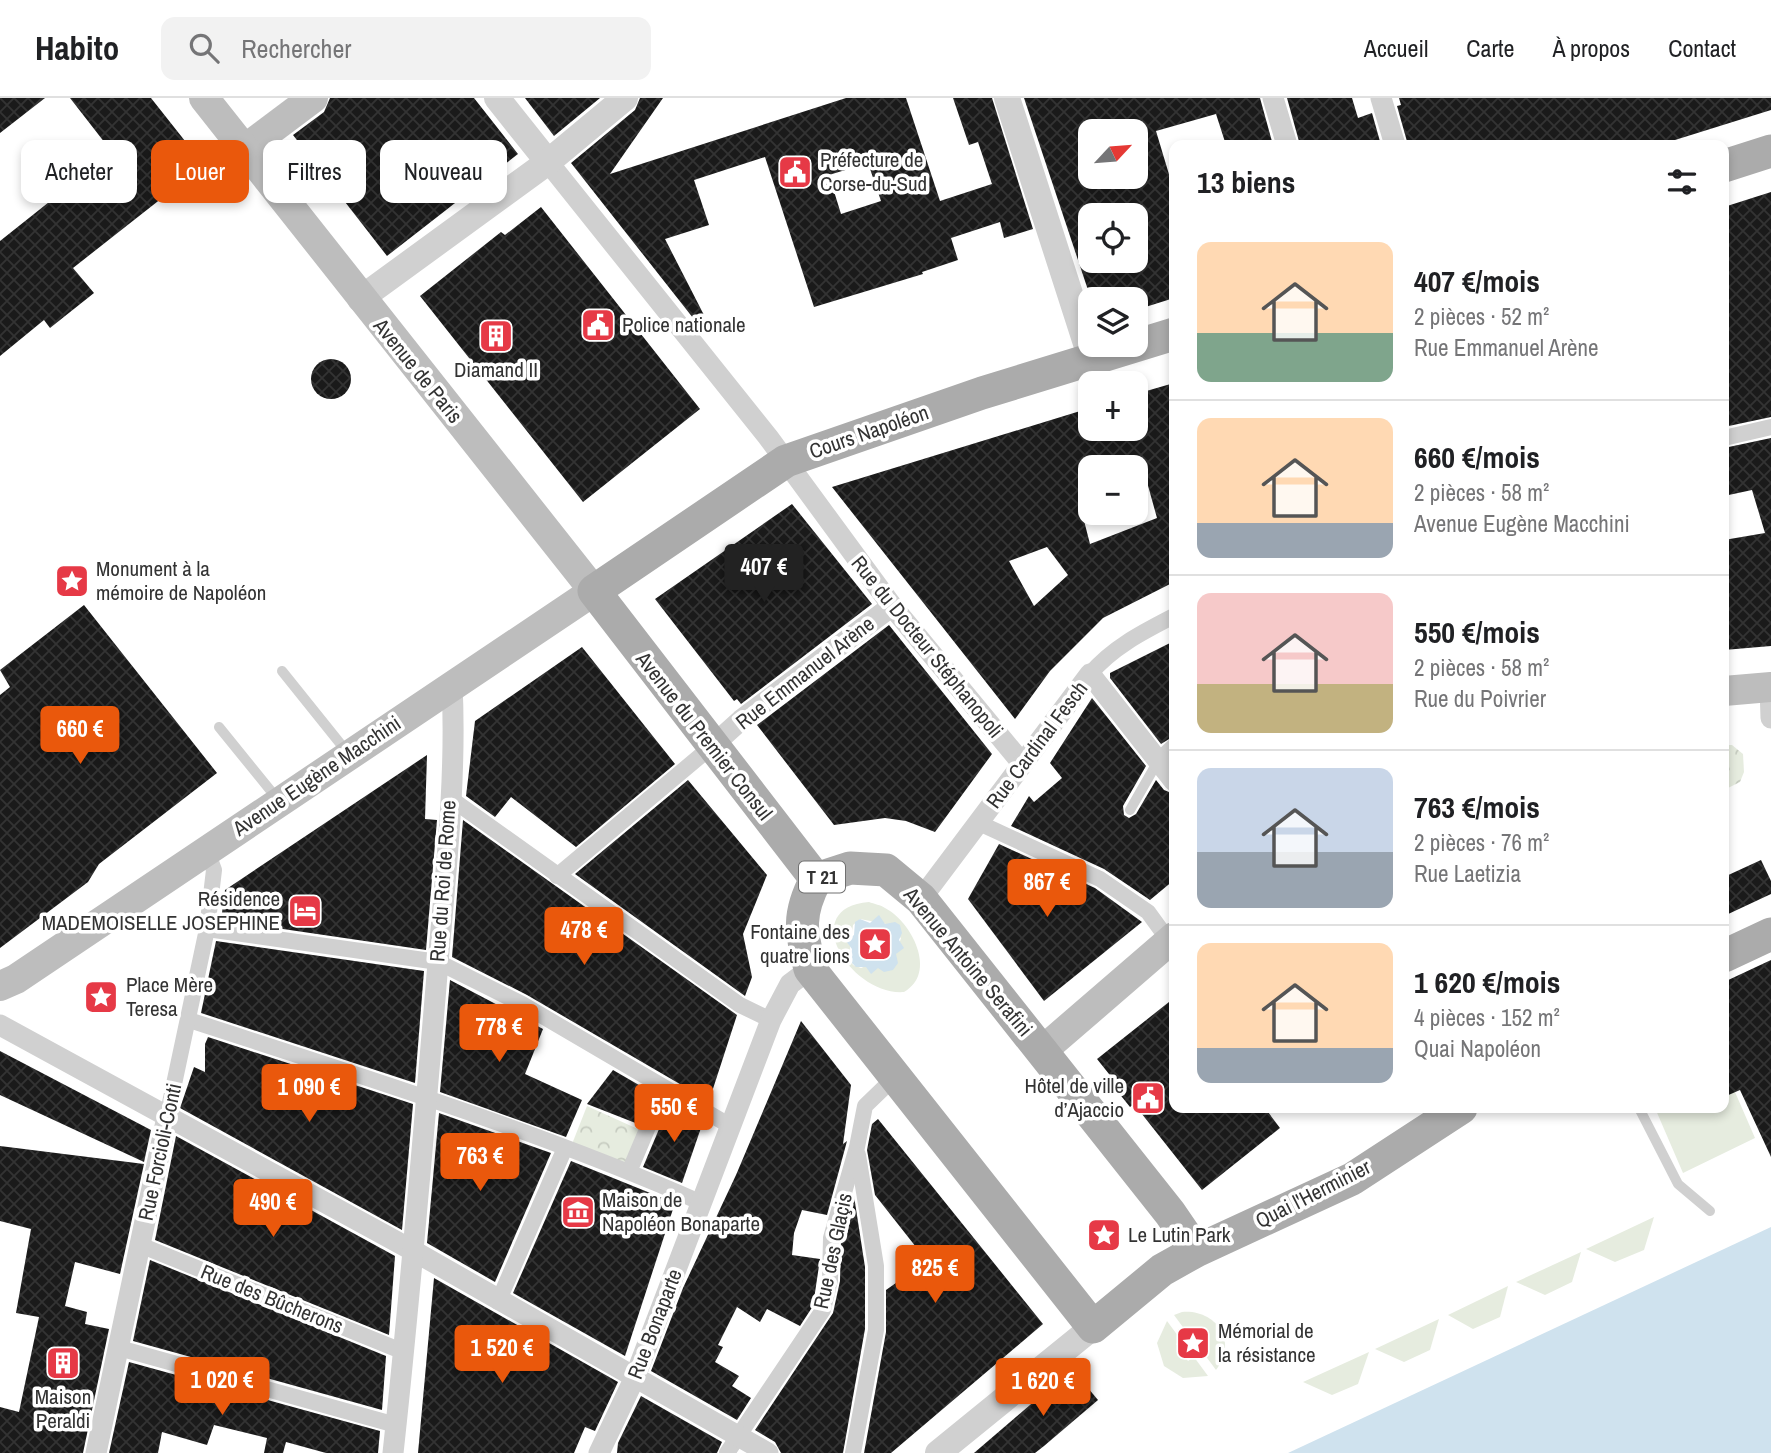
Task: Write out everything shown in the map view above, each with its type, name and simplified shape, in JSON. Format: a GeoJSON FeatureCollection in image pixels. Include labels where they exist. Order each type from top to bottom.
{"type":"FeatureCollection","features":[{"type":"Feature","properties":{"kind":"main road","name":"Avenue de Paris"},"geometry":{"type":"LineString","coordinates":[[204,98],[238,140]]}},
{"type":"Feature","properties":{"kind":"main road"},"geometry":{"type":"LineString","coordinates":[[249,146],[313,98]]}},
{"type":"Feature","properties":{"kind":"main road"},"geometry":{"type":"LineString","coordinates":[[1729,164],[1771,151]]}},
{"type":"Feature","properties":{"kind":"main road","name":"Avenue de Paris"},"geometry":{"type":"LineString","coordinates":[[249,154],[360,299],[594,591]]}},
{"type":"Feature","properties":{"kind":"main road","name":"Cours Napoléon"},"geometry":{"type":"LineString","coordinates":[[594,591],[786,461],[876,428],[1169,336]]}},
{"type":"Feature","properties":{"kind":"main road","name":"Avenue Eugène Macchini"},"geometry":{"type":"LineString","coordinates":[[0,986],[16,979],[594,591]]}},
{"type":"Feature","properties":{"kind":"main road","name":"Avenue du Premier Consul"},"geometry":{"type":"LineString","coordinates":[[594,591],[711,747],[816,879]]}},
{"type":"Feature","properties":{"kind":"main road"},"geometry":{"type":"LineString","coordinates":[[1729,691],[1770,687]]}},
{"type":"Feature","properties":{"kind":"main road","name":"Avenue Antoine Serafini"},"geometry":{"type":"LineString","coordinates":[[816,879],[850,868],[887,870],[921,899],[1170,1213],[1196,1251]]}},
{"type":"Feature","properties":{"kind":"main road","name":"T 21"},"geometry":{"type":"LineString","coordinates":[[816,879],[803,905],[803,938],[810,969],[1093,1327]]}},
{"type":"Feature","properties":{"kind":"main road"},"geometry":{"type":"LineString","coordinates":[[1729,954],[1771,934]]}},
{"type":"Feature","properties":{"kind":"main road"},"geometry":{"type":"LineString","coordinates":[[1042,1051],[1169,941]]}},
{"type":"Feature","properties":{"kind":"main road","name":"Avenue Eugène Macchini"},"geometry":{"type":"LineString","coordinates":[[0,963],[41,960]]}},
{"type":"Feature","properties":{"kind":"main road","name":"Quai l'Herminier"},"geometry":{"type":"LineString","coordinates":[[1093,1327],[1162,1270],[1196,1251],[1352,1179],[1453,1113]]}},
{"type":"Feature","properties":{"kind":"street"},"geometry":{"type":"LineString","coordinates":[[497,98],[548,162]]}},
{"type":"Feature","properties":{"kind":"street"},"geometry":{"type":"LineString","coordinates":[[360,299],[548,162],[625,98]]}},
{"type":"Feature","properties":{"kind":"street"},"geometry":{"type":"LineString","coordinates":[[1007,98],[1091,359]]}},
{"type":"Feature","properties":{"kind":"street"},"geometry":{"type":"LineString","coordinates":[[1273,98],[1286,140]]}},
{"type":"Feature","properties":{"kind":"street"},"geometry":{"type":"LineString","coordinates":[[1381,98],[1394,140]]}},
{"type":"Feature","properties":{"kind":"street","name":"Rue du Docteur Stéphanopoli"},"geometry":{"type":"LineString","coordinates":[[548,162],[786,461],[892,606],[1021,762]]}},
{"type":"Feature","properties":{"kind":"street"},"geometry":{"type":"LineString","coordinates":[[1729,437],[1771,427]]}},
{"type":"Feature","properties":{"kind":"street","name":"Rue Emmanuel Arène"},"geometry":{"type":"LineString","coordinates":[[557,876],[741,720],[892,606]]}},
{"type":"Feature","properties":{"kind":"street","name":"Rue Cardinal Fesch"},"geometry":{"type":"LineString","coordinates":[[921,899],[1021,762],[1104,658],[1137,634],[1169,618]]}},
{"type":"Feature","properties":{"kind":"street"},"geometry":{"type":"LineString","coordinates":[[1090,674],[1169,775]]}},
{"type":"Feature","properties":{"kind":"street","name":"Rue du Roi de Rome"},"geometry":{"type":"LineString","coordinates":[[393,1453],[438,962],[450,799],[452,684]]}},
{"type":"Feature","properties":{"kind":"street"},"geometry":{"type":"LineString","coordinates":[[1770,687],[1771,718]]}},
{"type":"Feature","properties":{"kind":"street"},"geometry":{"type":"LineString","coordinates":[[1158,761],[1169,751]]}},
{"type":"Feature","properties":{"kind":"street"},"geometry":{"type":"LineString","coordinates":[[450,799],[740,1005],[771,1020]]}},
{"type":"Feature","properties":{"kind":"street"},"geometry":{"type":"LineString","coordinates":[[979,823],[1100,879],[1149,912],[1169,937]]}},
{"type":"Feature","properties":{"kind":"street","name":"Rue Forcioli-Conti"},"geometry":{"type":"LineString","coordinates":[[96,1453],[207,929],[214,870],[207,851]]}},
{"type":"Feature","properties":{"kind":"street"},"geometry":{"type":"LineString","coordinates":[[207,929],[438,962],[522,1004],[732,1127]]}},
{"type":"Feature","properties":{"kind":"street","name":"Rue Bonaparte"},"geometry":{"type":"LineString","coordinates":[[600,1453],[635,1377],[771,1020],[790,984],[810,969]]}},
{"type":"Feature","properties":{"kind":"street"},"geometry":{"type":"LineString","coordinates":[[189,1020],[426,1097],[629,1172],[702,1203]]}},
{"type":"Feature","properties":{"kind":"street"},"geometry":{"type":"LineString","coordinates":[[0,1025],[412,1250],[498,1302],[635,1377],[733,1445],[768,1453]]}},
{"type":"Feature","properties":{"kind":"street","name":"Rue des Glaçis"},"geometry":{"type":"LineString","coordinates":[[733,1445],[823,1310],[830,1280],[831,1238],[857,1147],[865,1106],[894,1078]]}},
{"type":"Feature","properties":{"kind":"street"},"geometry":{"type":"LineString","coordinates":[[629,1172],[664,1089]]}},
{"type":"Feature","properties":{"kind":"street"},"geometry":{"type":"LineString","coordinates":[[853,1453],[876,1329],[876,1266],[857,1147]]}},
{"type":"Feature","properties":{"kind":"street"},"geometry":{"type":"LineString","coordinates":[[498,1302],[565,1148]]}},
{"type":"Feature","properties":{"kind":"street","name":"Rue des Bûcherons"},"geometry":{"type":"LineString","coordinates":[[140,1245],[404,1353]]}},
{"type":"Feature","properties":{"kind":"street"},"geometry":{"type":"LineString","coordinates":[[938,1453],[1093,1327]]}},
{"type":"Feature","properties":{"kind":"street"},"geometry":{"type":"LineString","coordinates":[[119,1348],[396,1425]]}},
{"type":"Feature","properties":{"kind":"lane"},"geometry":{"type":"LineString","coordinates":[[282,671],[349,754]]}},
{"type":"Feature","properties":{"kind":"lane"},"geometry":{"type":"LineString","coordinates":[[219,727],[279,802]]}},
{"type":"Feature","properties":{"kind":"lane"},"geometry":{"type":"LineString","coordinates":[[1130,810],[1158,761]]}},
{"type":"Feature","properties":{"kind":"lane"},"geometry":{"type":"LineString","coordinates":[[1642,1113],[1678,1184],[1710,1211]]}},
{"type":"Feature","properties":{"kind":"green space"},"geometry":{"type":"Polygon","coordinates":[[[1729,745],[1743,754],[1744,772],[1740,782],[1729,788],[1729,745]]]}},
{"type":"Feature","properties":{"kind":"green space"},"geometry":{"type":"Polygon","coordinates":[[[869,902],[882,906],[904,924],[912,936],[920,961],[914,984],[904,992],[884,990],[866,980],[850,967],[839,951],[834,934],[836,919],[847,908],[869,902]],[[860,919],[853,925],[849,956],[853,965],[861,968],[896,954],[901,938],[886,924],[860,919]]]}},
{"type":"Feature","properties":{"kind":"green space"},"geometry":{"type":"Polygon","coordinates":[[[1735,1092],[1755,1138],[1683,1173],[1657,1113],[1729,1113],[1729,1095],[1735,1092]]]}},
{"type":"Feature","properties":{"kind":"green space"},"geometry":{"type":"Polygon","coordinates":[[[587,1106],[640,1130],[626,1163],[572,1144],[587,1106]]]}},
{"type":"Feature","properties":{"kind":"green space"},"geometry":{"type":"Polygon","coordinates":[[[1654,1217],[1644,1250],[1615,1262],[1586,1249],[1654,1217]]]}},
{"type":"Feature","properties":{"kind":"green space"},"geometry":{"type":"Polygon","coordinates":[[[1581,1252],[1572,1282],[1545,1295],[1516,1282],[1581,1252]]]}},
{"type":"Feature","properties":{"kind":"green space"},"geometry":{"type":"Polygon","coordinates":[[[1508,1286],[1500,1317],[1473,1329],[1448,1315],[1508,1286]]]}},
{"type":"Feature","properties":{"kind":"green space"},"geometry":{"type":"Polygon","coordinates":[[[1182,1312],[1205,1316],[1220,1329],[1225,1349],[1223,1359],[1216,1370],[1202,1351],[1207,1346],[1195,1329],[1188,1334],[1174,1315],[1182,1312]]]}},
{"type":"Feature","properties":{"kind":"green space"},"geometry":{"type":"Polygon","coordinates":[[[1439,1319],[1430,1350],[1404,1362],[1375,1349],[1439,1319]]]}},
{"type":"Feature","properties":{"kind":"green space"},"geometry":{"type":"Polygon","coordinates":[[[1167,1321],[1181,1340],[1176,1344],[1188,1361],[1194,1357],[1208,1376],[1183,1378],[1164,1366],[1157,1343],[1167,1321]]]}},
{"type":"Feature","properties":{"kind":"green space"},"geometry":{"type":"Polygon","coordinates":[[[1369,1352],[1358,1384],[1332,1395],[1303,1382],[1369,1352]]]}},
{"type":"Feature","properties":{"kind":"water","name":"Fontaine des quatre lions"},"geometry":{"type":"Polygon","coordinates":[[[879,915],[885,924],[895,922],[900,925],[902,933],[899,940],[904,948],[896,954],[898,963],[893,970],[884,972],[878,968],[871,974],[866,967],[856,967],[851,962],[852,949],[846,941],[854,935],[855,922],[860,919],[870,923],[879,915]]]}},
{"type":"Feature","properties":{"kind":"water"},"geometry":{"type":"Polygon","coordinates":[[[1771,1227],[1771,1453],[1288,1453],[1771,1227]]]}},
{"type":"Feature","properties":{"kind":"building"},"geometry":{"type":"Polygon","coordinates":[[[0,98],[45,98],[0,133],[0,98]]]}},
{"type":"Feature","properties":{"kind":"building"},"geometry":{"type":"Polygon","coordinates":[[[70,98],[151,98],[184,140],[151,140],[151,203],[156,203],[73,268],[94,293],[50,328],[44,320],[0,356],[0,241],[48,203],[137,203],[137,140],[103,140],[70,98]]]}},
{"type":"Feature","properties":{"kind":"building"},"geometry":{"type":"Polygon","coordinates":[[[330,98],[474,98],[507,140],[380,140],[380,203],[455,203],[387,256],[346,203],[366,203],[366,140],[297,140],[293,135],[324,112],[330,98]]]}},
{"type":"Feature","properties":{"kind":"building"},"geometry":{"type":"Polygon","coordinates":[[[525,98],[600,98],[554,136],[525,98]]]}},
{"type":"Feature","properties":{"kind":"building"},"geometry":{"type":"Polygon","coordinates":[[[640,98],[663,98],[610,174],[846,98],[906,98],[940,201],[992,184],[978,142],[969,145],[953,98],[992,98],[1033,229],[1004,238],[1000,222],[951,238],[958,260],[922,272],[923,274],[814,307],[765,157],[694,180],[709,225],[665,239],[705,317],[697,323],[571,163],[635,110],[640,98]],[[868,163],[829,175],[841,214],[881,201],[868,163]]]}},
{"type":"Feature","properties":{"kind":"building"},"geometry":{"type":"Polygon","coordinates":[[[1024,98],[1260,98],[1272,140],[1224,140],[1216,114],[1156,131],[1169,174],[1169,300],[1148,306],[1148,287],[1087,287],[1082,273],[1148,273],[1148,203],[1078,203],[1078,260],[1024,98]]]}},
{"type":"Feature","properties":{"kind":"building"},"geometry":{"type":"Polygon","coordinates":[[[1287,98],[1352,98],[1358,118],[1372,113],[1380,140],[1299,140],[1287,98]]]}},
{"type":"Feature","properties":{"kind":"building"},"geometry":{"type":"Polygon","coordinates":[[[1399,98],[1771,98],[1771,110],[1675,140],[1407,140],[1397,106],[1401,105],[1399,98]]]}},
{"type":"Feature","properties":{"kind":"building"},"geometry":{"type":"Polygon","coordinates":[[[507,140],[518,154],[507,163],[507,140]]]}},
{"type":"Feature","properties":{"kind":"building"},"geometry":{"type":"Polygon","coordinates":[[[1771,192],[1771,417],[1729,426],[1729,205],[1771,192]]]}},
{"type":"Feature","properties":{"kind":"building"},"geometry":{"type":"Polygon","coordinates":[[[541,207],[700,409],[583,502],[420,296],[501,232],[505,235],[541,207]]]}},
{"type":"Feature","properties":{"kind":"building"},"geometry":{"type":"Polygon","coordinates":[[[331,359],[345,365],[351,379],[345,393],[331,399],[317,393],[311,379],[317,365],[331,359]]]}},
{"type":"Feature","properties":{"kind":"building"},"geometry":{"type":"Polygon","coordinates":[[[1169,384],[1169,585],[1103,618],[1050,671],[1015,719],[832,487],[1078,412],[1078,441],[1148,441],[1148,391],[1169,384]],[[1047,547],[1009,561],[1034,606],[1068,575],[1047,547]]]}},
{"type":"Feature","properties":{"kind":"building"},"geometry":{"type":"Polygon","coordinates":[[[1771,438],[1771,646],[1729,650],[1729,539],[1765,533],[1752,490],[1729,495],[1729,447],[1771,438]]]}},
{"type":"Feature","properties":{"kind":"building"},"geometry":{"type":"Polygon","coordinates":[[[792,504],[872,604],[741,704],[737,699],[734,701],[655,599],[792,504]]]}},
{"type":"Feature","properties":{"kind":"building"},"geometry":{"type":"Polygon","coordinates":[[[84,605],[217,773],[99,864],[88,882],[0,948],[0,695],[10,687],[0,670],[84,605]]]}},
{"type":"Feature","properties":{"kind":"building"},"geometry":{"type":"Polygon","coordinates":[[[889,625],[992,754],[935,832],[906,821],[885,818],[834,825],[757,725],[889,625]]]}},
{"type":"Feature","properties":{"kind":"building"},"geometry":{"type":"Polygon","coordinates":[[[1169,644],[1169,739],[1161,744],[1110,678],[1110,673],[1169,644]]]}},
{"type":"Feature","properties":{"kind":"building"},"geometry":{"type":"Polygon","coordinates":[[[582,647],[675,764],[576,847],[511,797],[495,817],[466,796],[475,721],[582,647]]]}},
{"type":"Feature","properties":{"kind":"building"},"geometry":{"type":"Polygon","coordinates":[[[1092,698],[1146,766],[1123,806],[1124,815],[1129,818],[1136,814],[1156,780],[1169,792],[1169,884],[1150,900],[1104,869],[1011,826],[1029,796],[1034,802],[1062,778],[1050,763],[1092,698]]]}},
{"type":"Feature","properties":{"kind":"building"},"geometry":{"type":"Polygon","coordinates":[[[427,755],[425,819],[437,820],[426,950],[221,920],[225,890],[427,755]]]}},
{"type":"Feature","properties":{"kind":"building"},"geometry":{"type":"Polygon","coordinates":[[[688,780],[767,875],[743,934],[752,977],[745,996],[575,874],[688,780]]]}},
{"type":"Feature","properties":{"kind":"building"},"geometry":{"type":"Polygon","coordinates":[[[463,820],[737,1015],[709,1101],[527,995],[452,957],[463,820]]]}},
{"type":"Feature","properties":{"kind":"building"},"geometry":{"type":"Polygon","coordinates":[[[999,844],[1095,888],[1142,922],[1044,1001],[968,899],[999,844]]]}},
{"type":"Feature","properties":{"kind":"building"},"geometry":{"type":"Polygon","coordinates":[[[1761,860],[1771,881],[1771,894],[1729,914],[1729,875],[1761,860]]]}},
{"type":"Feature","properties":{"kind":"building"},"geometry":{"type":"Polygon","coordinates":[[[216,941],[424,971],[415,1083],[201,1013],[216,941]]]}},
{"type":"Feature","properties":{"kind":"building"},"geometry":{"type":"Polygon","coordinates":[[[1771,960],[1771,1157],[1740,1090],[1729,1095],[1729,980],[1771,960]]]}},
{"type":"Feature","properties":{"kind":"building"},"geometry":{"type":"Polygon","coordinates":[[[450,980],[543,1029],[525,1074],[582,1100],[566,1137],[440,1092],[450,980]]]}},
{"type":"Feature","properties":{"kind":"building","name":"Hôtel de ville d’Ajaccio"},"geometry":{"type":"Polygon","coordinates":[[[1169,1002],[1169,1113],[1269,1113],[1280,1128],[1202,1190],[1134,1104],[1130,1107],[1118,1092],[1121,1089],[1097,1059],[1169,1002]]]}},
{"type":"Feature","properties":{"kind":"building"},"geometry":{"type":"Polygon","coordinates":[[[801,1021],[851,1085],[843,1144],[847,1141],[827,1215],[802,1210],[794,1233],[792,1255],[820,1259],[813,1306],[800,1326],[767,1309],[760,1322],[737,1307],[718,1345],[723,1347],[715,1362],[739,1376],[732,1386],[751,1398],[737,1420],[651,1371],[683,1288],[736,1175],[801,1021]]]}},
{"type":"Feature","properties":{"kind":"building"},"geometry":{"type":"Polygon","coordinates":[[[208,1037],[413,1104],[402,1230],[180,1108],[194,1067],[205,1072],[205,1044],[208,1037]]]}},
{"type":"Feature","properties":{"kind":"building"},"geometry":{"type":"Polygon","coordinates":[[[0,1051],[151,1130],[144,1162],[0,1095],[0,1051]]]}},
{"type":"Feature","properties":{"kind":"building"},"geometry":{"type":"Polygon","coordinates":[[[613,1070],[651,1092],[638,1124],[587,1104],[613,1070]]]}},
{"type":"Feature","properties":{"kind":"building"},"geometry":{"type":"Polygon","coordinates":[[[670,1103],[703,1122],[682,1183],[643,1167],[670,1103]]]}},
{"type":"Feature","properties":{"kind":"building"},"geometry":{"type":"Polygon","coordinates":[[[439,1113],[551,1153],[495,1282],[427,1243],[439,1113]]]}},
{"type":"Feature","properties":{"kind":"building"},"geometry":{"type":"Polygon","coordinates":[[[878,1119],[1043,1324],[891,1453],[864,1453],[886,1332],[886,1290],[927,1261],[875,1195],[867,1150],[872,1124],[878,1119]]]}},
{"type":"Feature","properties":{"kind":"building"},"geometry":{"type":"Polygon","coordinates":[[[176,1136],[395,1256],[389,1335],[155,1240],[176,1136]]]}},
{"type":"Feature","properties":{"kind":"building"},"geometry":{"type":"Polygon","coordinates":[[[0,1146],[144,1164],[120,1274],[75,1262],[65,1306],[87,1312],[85,1324],[109,1329],[83,1453],[0,1453],[0,1407],[19,1412],[39,1317],[16,1313],[31,1229],[0,1221],[0,1146]]]}},
{"type":"Feature","properties":{"kind":"building"},"geometry":{"type":"Polygon","coordinates":[[[571,1161],[675,1203],[625,1356],[513,1293],[571,1161]]]}},
{"type":"Feature","properties":{"kind":"building"},"geometry":{"type":"Polygon","coordinates":[[[854,1196],[865,1267],[865,1329],[843,1453],[781,1453],[775,1442],[755,1430],[833,1313],[840,1281],[841,1240],[854,1196]]]}},
{"type":"Feature","properties":{"kind":"building"},"geometry":{"type":"Polygon","coordinates":[[[150,1260],[386,1356],[382,1410],[133,1341],[150,1260]]]}},
{"type":"Feature","properties":{"kind":"building"},"geometry":{"type":"Polygon","coordinates":[[[434,1278],[618,1382],[595,1431],[585,1427],[574,1453],[418,1453],[434,1278]]]}},
{"type":"Feature","properties":{"kind":"building"},"geometry":{"type":"Polygon","coordinates":[[[129,1362],[380,1431],[378,1453],[326,1453],[286,1442],[283,1453],[264,1453],[267,1438],[214,1425],[207,1445],[162,1432],[158,1453],[109,1453],[129,1362]]]}},
{"type":"Feature","properties":{"kind":"building"},"geometry":{"type":"Polygon","coordinates":[[[1072,1369],[1098,1400],[1035,1453],[974,1453],[1072,1369]]]}},
{"type":"Feature","properties":{"kind":"building"},"geometry":{"type":"Polygon","coordinates":[[[641,1396],[722,1442],[717,1453],[617,1453],[618,1443],[641,1396]]]}},
{"type":"Feature","properties":{"kind":"place","name":"Préfecture de Corse-du-Sud"},"geometry":{"type":"Point","coordinates":[795,172]}},
{"type":"Feature","properties":{"kind":"place","name":"Police nationale"},"geometry":{"type":"Point","coordinates":[598,325]}},
{"type":"Feature","properties":{"kind":"place","name":"Diamand II"},"geometry":{"type":"Point","coordinates":[496,336]}},
{"type":"Feature","properties":{"kind":"place","name":"Monument à la mémoire de Napoléon"},"geometry":{"type":"Point","coordinates":[72,581]}},
{"type":"Feature","properties":{"kind":"place","name":"Résidence MADEMOISELLE JOSEPHINE"},"geometry":{"type":"Point","coordinates":[305,911]}},
{"type":"Feature","properties":{"kind":"place","name":"Fontaine des quatre lions"},"geometry":{"type":"Point","coordinates":[875,944]}},
{"type":"Feature","properties":{"kind":"place","name":"Place Mère Teresa"},"geometry":{"type":"Point","coordinates":[101,997]}},
{"type":"Feature","properties":{"kind":"place","name":"Hôtel de ville d’Ajaccio"},"geometry":{"type":"Point","coordinates":[1148,1098]}},
{"type":"Feature","properties":{"kind":"place","name":"Maison de Napoléon Bonaparte"},"geometry":{"type":"Point","coordinates":[578,1212]}},
{"type":"Feature","properties":{"kind":"place","name":"Le Lutin Park"},"geometry":{"type":"Point","coordinates":[1104,1235]}},
{"type":"Feature","properties":{"kind":"place","name":"Mémorial de la résistance"},"geometry":{"type":"Point","coordinates":[1193,1343]}},
{"type":"Feature","properties":{"kind":"place","name":"Maison Peraldi"},"geometry":{"type":"Point","coordinates":[63,1363]}}]}
